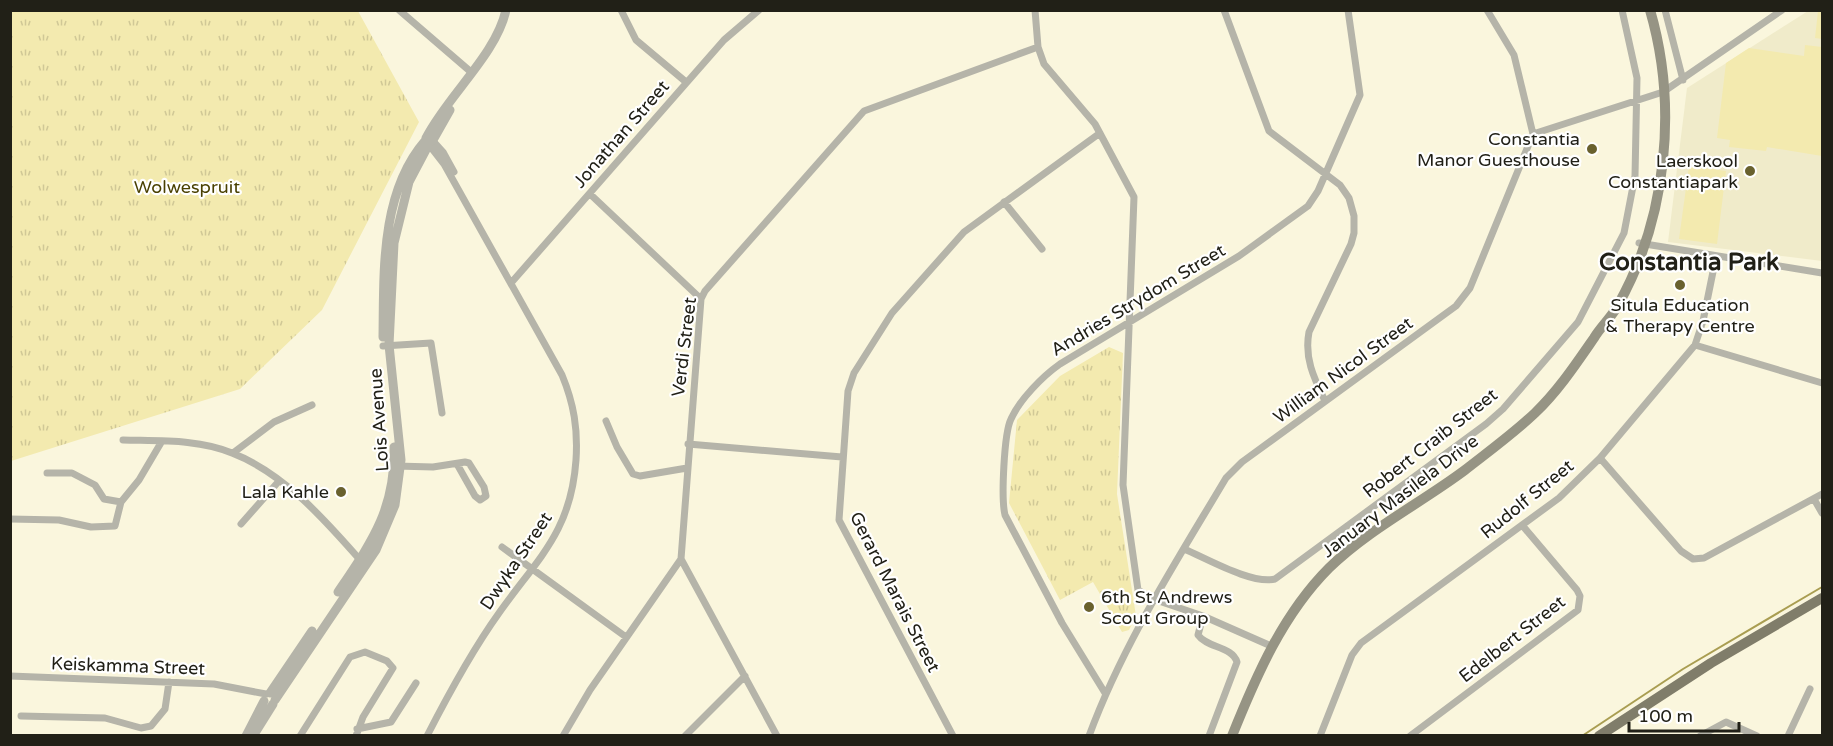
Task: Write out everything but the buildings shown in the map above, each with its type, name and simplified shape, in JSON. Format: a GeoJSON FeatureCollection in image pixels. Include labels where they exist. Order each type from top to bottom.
{"type":"FeatureCollection","features":[{"type":"Feature","properties":{"kind":"main road","name":"January Masilela Drive"},"geometry":{"type":"LineString","coordinates":[[1232,735],[1271,646],[1305,595],[1330,568],[1368,537],[1464,471],[1535,413],[1570,372],[1620,302],[1660,182],[1665,117],[1644,10]]}},
{"type":"Feature","properties":{"kind":"main road","name":"January Masilela Drive"},"geometry":{"type":"LineString","coordinates":[[1650,10],[1660,54],[1661,93]]}},
{"type":"Feature","properties":{"kind":"main road"},"geometry":{"type":"LineString","coordinates":[[1599,735],[1711,663],[1822,598]]}},
{"type":"Feature","properties":{"kind":"street"},"geometry":{"type":"LineString","coordinates":[[399,10],[470,74]]}},
{"type":"Feature","properties":{"kind":"street","name":"Lois Avenue"},"geometry":{"type":"LineString","coordinates":[[246,735],[387,528],[398,492],[398,467],[386,345],[395,231],[410,182],[429,142],[470,74],[496,38],[506,10]]}},
{"type":"Feature","properties":{"kind":"street"},"geometry":{"type":"LineString","coordinates":[[621,10],[636,40],[686,82]]}},
{"type":"Feature","properties":{"kind":"street","name":"Jonathan Street"},"geometry":{"type":"LineString","coordinates":[[511,283],[724,40],[759,10]]}},
{"type":"Feature","properties":{"kind":"street"},"geometry":{"type":"LineString","coordinates":[[1035,10],[1038,47],[1052,77],[1100,132],[1134,197],[1124,500],[1136,584],[1141,594],[1203,616],[1271,646]]}},
{"type":"Feature","properties":{"kind":"street","name":"Andries Strydom Street"},"geometry":{"type":"LineString","coordinates":[[1105,693],[1062,623],[1005,515],[1002,498],[1008,428],[1015,411],[1055,368],[1239,256],[1302,213],[1313,200],[1360,95],[1348,10]]}},
{"type":"Feature","properties":{"kind":"street"},"geometry":{"type":"LineString","coordinates":[[1487,10],[1514,55],[1533,134],[1661,93],[1782,10]]}},
{"type":"Feature","properties":{"kind":"street","name":"Robert Craib Street"},"geometry":{"type":"LineString","coordinates":[[1184,549],[1254,578],[1267,581],[1275,579],[1503,409],[1578,322],[1620,242],[1635,176],[1636,69],[1622,10]]}},
{"type":"Feature","properties":{"kind":"street"},"geometry":{"type":"LineString","coordinates":[[1665,10],[1683,80]]}},
{"type":"Feature","properties":{"kind":"street"},"geometry":{"type":"LineString","coordinates":[[1226,11],[1269,131],[1345,191],[1355,224],[1351,244],[1309,332],[1306,343],[1306,355],[1312,374],[1325,401]]}},
{"type":"Feature","properties":{"kind":"street","name":"Verdi Street"},"geometry":{"type":"LineString","coordinates":[[681,559],[688,444],[701,299],[705,291],[864,111],[1038,47]]}},
{"type":"Feature","properties":{"kind":"street","name":"Gerard Marais Street"},"geometry":{"type":"LineString","coordinates":[[953,735],[839,520],[848,391],[865,354],[892,313],[957,239],[972,224],[1100,132]]}},
{"type":"Feature","properties":{"kind":"street","name":"William Nicol Street"},"geometry":{"type":"LineString","coordinates":[[1089,735],[1105,693],[1153,599],[1233,470],[1456,306],[1467,294],[1533,134]]}},
{"type":"Feature","properties":{"kind":"street","name":"Dwyka Street"},"geometry":{"type":"LineString","coordinates":[[427,735],[466,662],[553,539],[569,508],[575,474],[576,427],[574,411],[562,375],[464,200],[443,152],[429,142]]}},
{"type":"Feature","properties":{"kind":"street"},"geometry":{"type":"LineString","coordinates":[[590,194],[701,299]]}},
{"type":"Feature","properties":{"kind":"street"},"geometry":{"type":"LineString","coordinates":[[1004,202],[1042,249]]}},
{"type":"Feature","properties":{"kind":"street"},"geometry":{"type":"LineString","coordinates":[[1641,244],[1822,273]]}},
{"type":"Feature","properties":{"kind":"street","name":"Rudolf Street"},"geometry":{"type":"LineString","coordinates":[[1320,735],[1352,656],[1361,643],[1567,490],[1600,458],[1695,345],[1703,321],[1716,257]]}},
{"type":"Feature","properties":{"kind":"street"},"geometry":{"type":"LineString","coordinates":[[386,345],[428,343],[432,345],[442,413]]}},
{"type":"Feature","properties":{"kind":"street"},"geometry":{"type":"LineString","coordinates":[[1695,345],[1822,383]]}},
{"type":"Feature","properties":{"kind":"street"},"geometry":{"type":"LineString","coordinates":[[233,453],[274,422],[312,405]]}},
{"type":"Feature","properties":{"kind":"street"},"geometry":{"type":"LineString","coordinates":[[606,421],[617,447],[633,474],[640,476],[687,468]]}},
{"type":"Feature","properties":{"kind":"street"},"geometry":{"type":"LineString","coordinates":[[123,440],[196,444],[233,453],[279,481],[321,517],[363,562]]}},
{"type":"Feature","properties":{"kind":"street"},"geometry":{"type":"LineString","coordinates":[[10,519],[59,520],[91,527],[115,526],[121,502],[139,480],[162,441]]}},
{"type":"Feature","properties":{"kind":"street"},"geometry":{"type":"LineString","coordinates":[[688,444],[842,456]]}},
{"type":"Feature","properties":{"kind":"street"},"geometry":{"type":"LineString","coordinates":[[1600,458],[1681,551],[1694,559],[1704,558],[1822,494]]}},
{"type":"Feature","properties":{"kind":"street"},"geometry":{"type":"LineString","coordinates":[[398,467],[469,463],[487,492],[482,499],[475,496],[457,464]]}},
{"type":"Feature","properties":{"kind":"street"},"geometry":{"type":"LineString","coordinates":[[47,473],[72,473],[95,485],[104,499],[121,502]]}},
{"type":"Feature","properties":{"kind":"street"},"geometry":{"type":"LineString","coordinates":[[241,524],[279,481]]}},
{"type":"Feature","properties":{"kind":"street"},"geometry":{"type":"LineString","coordinates":[[1814,499],[1822,513]]}},
{"type":"Feature","properties":{"kind":"street","name":"Edelbert Street"},"geometry":{"type":"LineString","coordinates":[[1410,735],[1578,610],[1580,596],[1577,590],[1522,525]]}},
{"type":"Feature","properties":{"kind":"street"},"geometry":{"type":"LineString","coordinates":[[502,547],[626,637]]}},
{"type":"Feature","properties":{"kind":"street"},"geometry":{"type":"LineString","coordinates":[[563,735],[626,637],[681,559],[777,735]]}},
{"type":"Feature","properties":{"kind":"street"},"geometry":{"type":"LineString","coordinates":[[1203,616],[1198,635],[1202,640],[1233,654],[1237,662],[1209,735]]}},
{"type":"Feature","properties":{"kind":"street"},"geometry":{"type":"LineString","coordinates":[[300,735],[350,657],[365,652],[387,661],[393,668],[357,732]]}},
{"type":"Feature","properties":{"kind":"street","name":"Keiskamma Street"},"geometry":{"type":"LineString","coordinates":[[10,676],[214,684],[244,690],[269,699]]}},
{"type":"Feature","properties":{"kind":"street"},"geometry":{"type":"LineString","coordinates":[[685,735],[744,676]]}},
{"type":"Feature","properties":{"kind":"street"},"geometry":{"type":"LineString","coordinates":[[21,716],[105,718],[141,728],[151,726],[165,709],[169,682]]}},
{"type":"Feature","properties":{"kind":"street"},"geometry":{"type":"LineString","coordinates":[[357,732],[391,722],[416,683]]}},
{"type":"Feature","properties":{"kind":"street"},"geometry":{"type":"LineString","coordinates":[[1788,735],[1810,688]]}},
{"type":"Feature","properties":{"kind":"street","name":"Lois Avenue"},"geometry":{"type":"LineString","coordinates":[[254,735],[269,699]]}},
{"type":"Feature","properties":{"kind":"street"},"geometry":{"type":"LineString","coordinates":[[1700,735],[1726,722],[1757,735]]}},
{"type":"Feature","properties":{"kind":"shaded area","name":"Laerskool Constantiapark"},"geometry":{"type":"Polygon","coordinates":[[[1808,11],[1822,11],[1822,261],[1668,242],[1687,88],[1808,11]]]}},
{"type":"Feature","properties":{"kind":"green space","name":"Wolwespruit"},"geometry":{"type":"Polygon","coordinates":[[[11,10],[358,11],[419,122],[322,310],[240,389],[11,461],[11,10]]]}},
{"type":"Feature","properties":{"kind":"green space"},"geometry":{"type":"Polygon","coordinates":[[[1818,11],[1822,11],[1822,39],[1815,38],[1818,11]]]}},
{"type":"Feature","properties":{"kind":"green space"},"geometry":{"type":"Polygon","coordinates":[[[1805,45],[1822,47],[1822,156],[1767,147],[1766,151],[1729,147],[1730,140],[1717,138],[1726,63],[1749,48],[1804,56],[1805,45]]]}},
{"type":"Feature","properties":{"kind":"green space"},"geometry":{"type":"Polygon","coordinates":[[[1689,166],[1726,171],[1717,244],[1679,239],[1689,166]]]}},
{"type":"Feature","properties":{"kind":"green space"},"geometry":{"type":"Polygon","coordinates":[[[1109,347],[1123,353],[1117,494],[1136,616],[1129,630],[1122,632],[1093,582],[1060,600],[1009,503],[1017,420],[1060,376],[1109,347]]]}},
{"type":"Feature","properties":{"kind":"waterway"},"geometry":{"type":"LineString","coordinates":[[1582,736],[1683,669],[1822,587]]}},
{"type":"Feature","properties":{"kind":"place","name":"Constantia Manor Guesthouse"},"geometry":{"type":"Point","coordinates":[1592,149]}},
{"type":"Feature","properties":{"kind":"place","name":"Laerskool Constantiapark"},"geometry":{"type":"Point","coordinates":[1750,171]}},
{"type":"Feature","properties":{"kind":"place","name":"Situla Education & Therapy Centre"},"geometry":{"type":"Point","coordinates":[1680,285]}},
{"type":"Feature","properties":{"kind":"place","name":"Lala Kahle"},"geometry":{"type":"Point","coordinates":[341,492]}},
{"type":"Feature","properties":{"kind":"place","name":"6th St Andrews Scout Group"},"geometry":{"type":"Point","coordinates":[1089,607]}},
{"type":"Feature","properties":{"kind":"district","name":"Constantia Park"},"geometry":{"type":"Point","coordinates":[1689,262]}}]}
